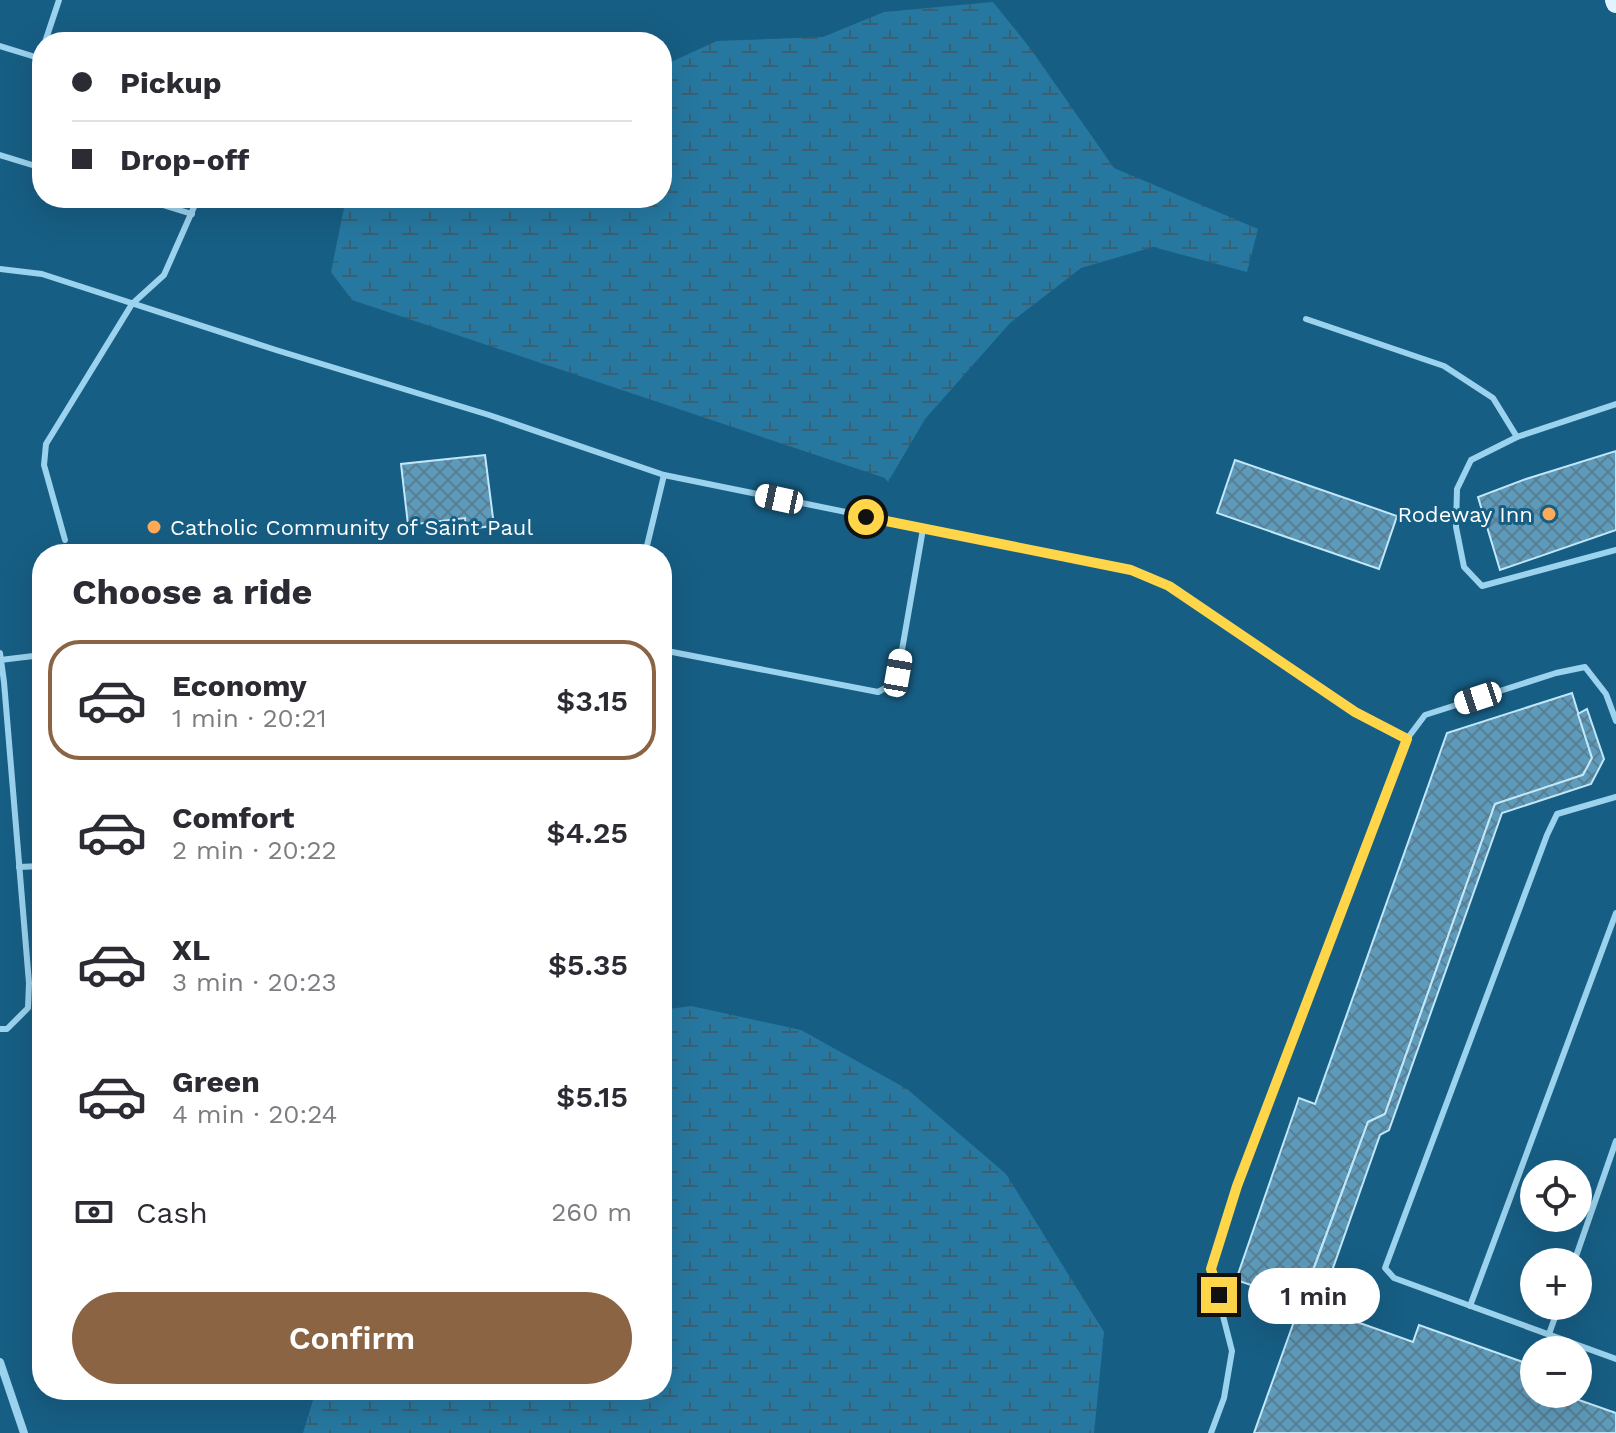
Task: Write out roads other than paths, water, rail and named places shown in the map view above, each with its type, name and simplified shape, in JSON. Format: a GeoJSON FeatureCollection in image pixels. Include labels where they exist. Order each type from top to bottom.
{"type":"FeatureCollection","features":[{"type":"Feature","properties":{"kind":"street"},"geometry":{"type":"LineString","coordinates":[[0,1362],[24,1433]]}},
{"type":"Feature","properties":{"kind":"lane"},"geometry":{"type":"LineString","coordinates":[[48,32],[59,0]]}},
{"type":"Feature","properties":{"kind":"lane"},"geometry":{"type":"LineString","coordinates":[[0,46],[32,54]]}},
{"type":"Feature","properties":{"kind":"lane"},"geometry":{"type":"LineString","coordinates":[[0,155],[32,165]]}},
{"type":"Feature","properties":{"kind":"lane"},"geometry":{"type":"LineString","coordinates":[[172,208],[192,214]]}},
{"type":"Feature","properties":{"kind":"lane"},"geometry":{"type":"LineString","coordinates":[[65,540],[44,465],[46,444],[132,304],[164,275],[194,208]]}},
{"type":"Feature","properties":{"kind":"lane"},"geometry":{"type":"LineString","coordinates":[[0,269],[42,274],[489,415],[664,475],[1131,570],[1169,586],[1355,712],[1407,739]]}},
{"type":"Feature","properties":{"kind":"lane"},"geometry":{"type":"LineString","coordinates":[[1306,319],[1444,366],[1493,398],[1517,437]]}},
{"type":"Feature","properties":{"kind":"lane"},"geometry":{"type":"LineString","coordinates":[[1616,404],[1517,437],[1471,460],[1457,489],[1456,527],[1464,567],[1482,586],[1616,550]]}},
{"type":"Feature","properties":{"kind":"lane"},"geometry":{"type":"LineString","coordinates":[[647,544],[664,475]]}},
{"type":"Feature","properties":{"kind":"lane"},"geometry":{"type":"LineString","coordinates":[[672,652],[878,692],[889,686],[898,673],[923,529]]}},
{"type":"Feature","properties":{"kind":"lane"},"geometry":{"type":"LineString","coordinates":[[0,1029],[7,1029],[28,1008],[29,983],[1,657],[32,655]]}},
{"type":"Feature","properties":{"kind":"lane"},"geometry":{"type":"LineString","coordinates":[[1211,1433],[1224,1398],[1232,1351],[1211,1269],[1237,1186],[1407,739],[1425,715],[1556,673],[1585,667],[1606,694],[1616,721]]}},
{"type":"Feature","properties":{"kind":"lane"},"geometry":{"type":"LineString","coordinates":[[1616,797],[1557,814],[1385,1268],[1394,1278],[1616,1359]]}},
{"type":"Feature","properties":{"kind":"lane"},"geometry":{"type":"LineString","coordinates":[[19,867],[32,866]]}},
{"type":"Feature","properties":{"kind":"lane"},"geometry":{"type":"LineString","coordinates":[[1470,1306],[1616,913]]}},
{"type":"Feature","properties":{"kind":"lane"},"geometry":{"type":"LineString","coordinates":[[1579,1248],[1616,1141]]}},
{"type":"Feature","properties":{"kind":"lane"},"geometry":{"type":"LineString","coordinates":[[1549,1334],[1554,1320]]}},
{"type":"Feature","properties":{"kind":"place","name":"Rodeway Inn"},"geometry":{"type":"Point","coordinates":[1549,514]}},
{"type":"Feature","properties":{"kind":"place","name":"Catholic Community of Saint Paul"},"geometry":{"type":"Point","coordinates":[154,527]}}]}
